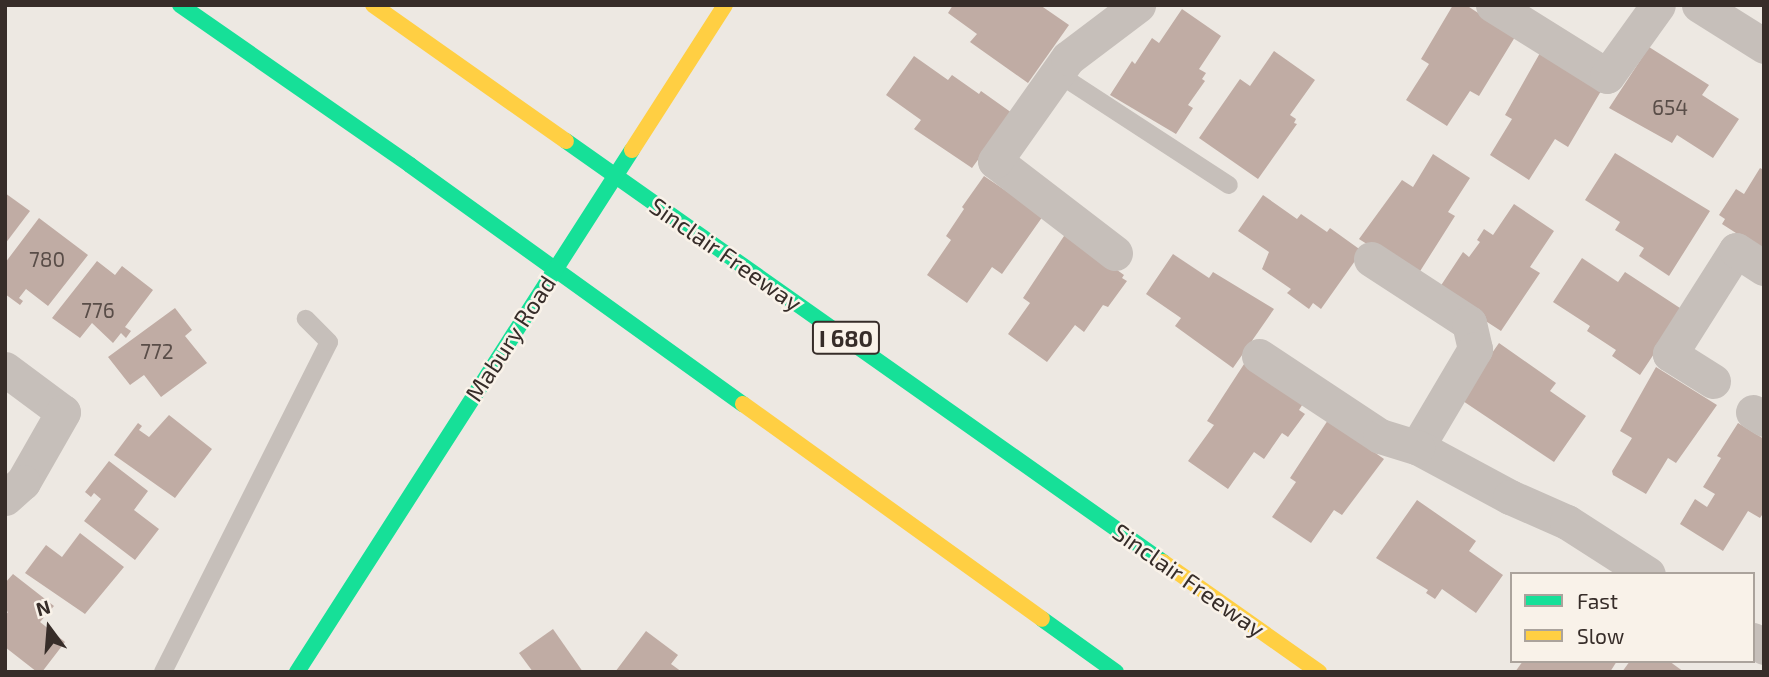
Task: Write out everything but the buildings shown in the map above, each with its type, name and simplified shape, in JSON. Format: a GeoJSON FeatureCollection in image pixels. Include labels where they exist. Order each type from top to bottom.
{"type":"FeatureCollection","features":[{"type":"Feature","properties":{"kind":"main road"},"geometry":{"type":"LineString","coordinates":[[180,5],[410,165],[1116,672]]}},
{"type":"Feature","properties":{"kind":"main road","name":"Sinclair Freeway"},"geometry":{"type":"LineString","coordinates":[[373,5],[1319,672]]}},
{"type":"Feature","properties":{"kind":"main road","name":"Mabury Road"},"geometry":{"type":"LineString","coordinates":[[296,672],[725,5]]}},
{"type":"Feature","properties":{"kind":"street"},"geometry":{"type":"LineString","coordinates":[[1115,253],[995,162],[1068,58],[1138,5]]}},
{"type":"Feature","properties":{"kind":"street"},"geometry":{"type":"LineString","coordinates":[[1493,5],[1607,76],[1658,5]]}},
{"type":"Feature","properties":{"kind":"street"},"geometry":{"type":"LineString","coordinates":[[1699,5],[1764,46]]}},
{"type":"Feature","properties":{"kind":"street"},"geometry":{"type":"LineString","coordinates":[[1713,381],[1670,354],[1736,250],[1764,268]]}},
{"type":"Feature","properties":{"kind":"street"},"geometry":{"type":"LineString","coordinates":[[1371,259],[1469,323],[1475,349],[1417,447]]}},
{"type":"Feature","properties":{"kind":"street"},"geometry":{"type":"LineString","coordinates":[[1259,356],[1380,436],[1417,447],[1510,497],[1567,522],[1645,572]]}},
{"type":"Feature","properties":{"kind":"street"},"geometry":{"type":"LineString","coordinates":[[5,369],[63,412],[23,482],[5,498]]}},
{"type":"Feature","properties":{"kind":"lane"},"geometry":{"type":"LineString","coordinates":[[1057,73],[1228,185]]}},
{"type":"Feature","properties":{"kind":"lane"},"geometry":{"type":"LineString","coordinates":[[163,672],[328,342],[306,319]]}},
{"type":"Feature","properties":{"kind":"traffic: fast"},"geometry":{"type":"LineString","coordinates":[[180,5],[410,165],[743,404]]}},
{"type":"Feature","properties":{"kind":"traffic: fast"},"geometry":{"type":"LineString","coordinates":[[566,141],[1163,562]]}},
{"type":"Feature","properties":{"kind":"traffic: fast"},"geometry":{"type":"LineString","coordinates":[[297,672],[632,150]]}},
{"type":"Feature","properties":{"kind":"traffic: fast"},"geometry":{"type":"LineString","coordinates":[[1042,619],[1116,672]]}},
{"type":"Feature","properties":{"kind":"traffic: slow"},"geometry":{"type":"LineString","coordinates":[[373,5],[566,141]]}},
{"type":"Feature","properties":{"kind":"traffic: slow"},"geometry":{"type":"LineString","coordinates":[[632,150],[725,5]]}},
{"type":"Feature","properties":{"kind":"traffic: slow"},"geometry":{"type":"LineString","coordinates":[[743,404],[1042,619]]}},
{"type":"Feature","properties":{"kind":"traffic: slow"},"geometry":{"type":"LineString","coordinates":[[1163,562],[1319,672]]}}]}
